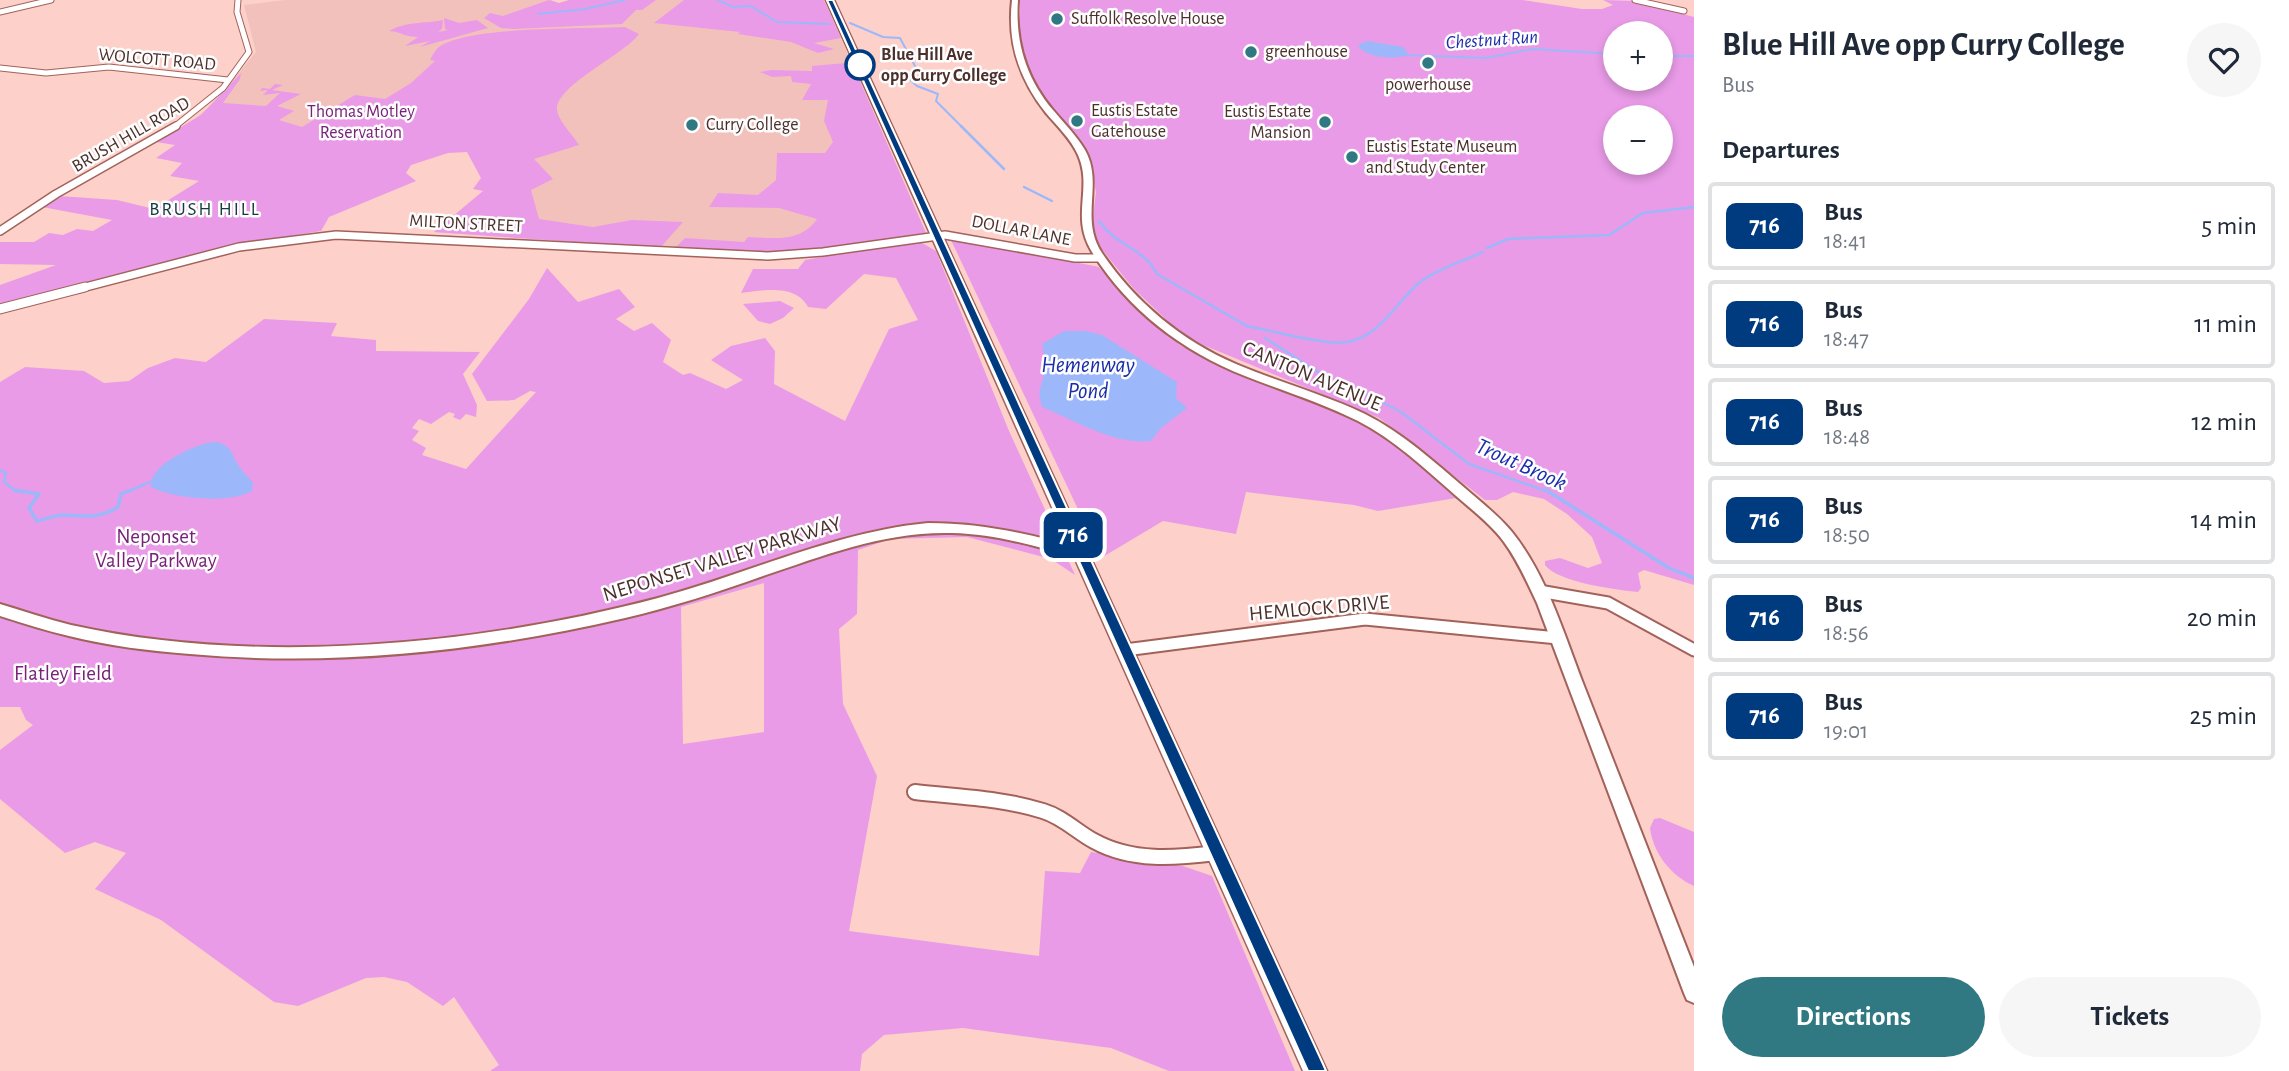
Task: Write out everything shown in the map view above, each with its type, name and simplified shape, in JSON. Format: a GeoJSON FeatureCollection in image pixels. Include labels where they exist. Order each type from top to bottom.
{"type":"FeatureCollection","features":[{"type":"Feature","properties":{"kind":"highway"},"geometry":{"type":"LineString","coordinates":[[830,0],[1315,1071]]}},
{"type":"Feature","properties":{"kind":"main road","name":"CANTON AVENUE"},"geometry":{"type":"LineString","coordinates":[[1015,0],[1013,33],[1020,62],[1035,92],[1077,144],[1087,165],[1084,223],[1090,242],[1100,258],[1145,310],[1186,343],[1350,412],[1407,446],[1500,527],[1518,552],[1539,591],[1558,638],[1694,993]]}},
{"type":"Feature","properties":{"kind":"main road","name":"NEPONSET VALLEY PARKWAY"},"geometry":{"type":"LineString","coordinates":[[0,610],[78,633],[155,645],[241,651],[357,648],[499,637],[592,620],[688,595],[860,539],[910,529],[988,531],[1082,554]]}},
{"type":"Feature","properties":{"kind":"street"},"geometry":{"type":"LineString","coordinates":[[0,12],[51,0]]}},
{"type":"Feature","properties":{"kind":"street","name":"BRUSH HILL ROAD"},"geometry":{"type":"LineString","coordinates":[[0,231],[62,191],[193,117],[228,80],[249,51],[238,14],[238,0]]}},
{"type":"Feature","properties":{"kind":"street"},"geometry":{"type":"LineString","coordinates":[[1635,0],[1684,11]]}},
{"type":"Feature","properties":{"kind":"street","name":"WOLCOTT ROAD"},"geometry":{"type":"LineString","coordinates":[[0,68],[46,73],[113,67],[204,80],[228,80]]}},
{"type":"Feature","properties":{"kind":"street","name":"DOLLAR LANE"},"geometry":{"type":"LineString","coordinates":[[937,234],[982,239],[1075,258],[1100,258]]}},
{"type":"Feature","properties":{"kind":"street","name":"MILTON STREET"},"geometry":{"type":"LineString","coordinates":[[0,309],[239,247],[314,236],[380,235],[768,256],[823,252],[937,234]]}},
{"type":"Feature","properties":{"kind":"street"},"geometry":{"type":"LineString","coordinates":[[1539,591],[1608,603],[1694,650]]}},
{"type":"Feature","properties":{"kind":"street","name":"HEMLOCK DRIVE"},"geometry":{"type":"LineString","coordinates":[[1125,650],[1365,620],[1401,620],[1558,638]]}},
{"type":"Feature","properties":{"kind":"street"},"geometry":{"type":"LineString","coordinates":[[915,792],[1011,803],[1044,811],[1102,845],[1125,853],[1164,857],[1216,853]]}},
{"type":"Feature","properties":{"kind":"shaded area","name":"Curry College"},"geometry":{"type":"Polygon","coordinates":[[[285,0],[551,0],[563,5],[580,0],[824,0],[926,233],[732,253],[434,232],[552,134],[279,145],[191,122],[214,103],[256,52],[244,5],[285,0]]]}},
{"type":"Feature","properties":{"kind":"green space"},"geometry":{"type":"Polygon","coordinates":[[[549,0],[559,3],[569,0],[656,0],[642,10],[636,10],[622,24],[513,29],[501,28],[484,18],[490,13],[503,16],[549,0]]]}},
{"type":"Feature","properties":{"kind":"green space"},"geometry":{"type":"Polygon","coordinates":[[[684,0],[824,0],[841,38],[814,43],[834,49],[818,53],[791,42],[738,34],[740,32],[654,23],[684,0]]]}},
{"type":"Feature","properties":{"kind":"green space"},"geometry":{"type":"Polygon","coordinates":[[[1020,0],[1522,0],[1582,9],[1602,9],[1613,5],[1603,0],[1634,1],[1694,17],[1694,585],[1644,570],[1638,573],[1641,588],[1638,592],[1588,584],[1562,576],[1545,565],[1545,561],[1560,558],[1588,568],[1602,563],[1592,537],[1567,514],[1544,499],[1513,492],[1497,500],[1485,500],[1379,418],[1196,342],[1176,329],[1133,288],[1099,246],[1092,224],[1096,192],[1088,154],[1045,100],[1029,70],[1020,41],[1020,0]]]}},
{"type":"Feature","properties":{"kind":"green space"},"geometry":{"type":"Polygon","coordinates":[[[444,18],[459,23],[477,20],[488,28],[420,47],[430,41],[405,46],[418,37],[389,31],[409,24],[443,20],[442,29],[438,32],[448,30],[445,29],[444,18]]]}},
{"type":"Feature","properties":{"kind":"green space","name":"Thomas Motley Reservation"},"geometry":{"type":"Polygon","coordinates":[[[625,27],[639,34],[619,52],[575,83],[558,104],[560,118],[579,145],[534,159],[553,179],[531,190],[539,219],[593,227],[632,220],[683,222],[660,248],[434,232],[483,191],[473,189],[481,178],[467,152],[448,153],[411,165],[406,173],[416,181],[329,217],[321,231],[218,248],[0,306],[0,285],[56,265],[0,264],[0,242],[34,242],[49,233],[63,235],[77,229],[93,231],[112,220],[42,207],[59,196],[117,200],[154,209],[199,181],[170,176],[182,163],[156,158],[175,145],[156,142],[201,115],[241,73],[240,79],[223,103],[266,106],[280,93],[263,95],[268,90],[260,91],[262,88],[270,89],[275,84],[283,85],[272,90],[301,94],[277,106],[294,111],[279,120],[302,127],[355,95],[385,99],[411,83],[435,61],[430,60],[438,48],[454,40],[500,32],[625,27]]]}},
{"type":"Feature","properties":{"kind":"green space"},"geometry":{"type":"Polygon","coordinates":[[[846,63],[853,65],[926,233],[785,254],[674,249],[685,238],[744,242],[748,237],[795,236],[810,227],[817,219],[779,208],[709,207],[718,193],[758,195],[776,180],[777,153],[825,153],[833,142],[824,121],[828,100],[802,100],[811,84],[792,82],[791,76],[772,77],[760,72],[812,71],[812,66],[846,63]]]}},
{"type":"Feature","properties":{"kind":"green space"},"geometry":{"type":"Polygon","coordinates":[[[917,240],[936,251],[1009,431],[1075,575],[1051,559],[967,537],[890,539],[858,550],[857,614],[839,629],[843,704],[877,776],[849,931],[1039,956],[1045,871],[1080,873],[1091,852],[1183,866],[1212,876],[1295,1071],[1169,1071],[1111,1048],[963,1028],[884,1035],[862,1054],[860,1071],[490,1071],[499,1065],[454,997],[443,1006],[407,982],[384,977],[366,978],[298,1006],[274,1002],[161,920],[95,889],[126,853],[95,842],[65,853],[0,799],[0,750],[33,725],[26,720],[20,707],[0,707],[0,382],[25,367],[84,371],[104,383],[129,381],[148,368],[175,358],[206,362],[264,319],[337,323],[331,336],[376,340],[376,351],[480,352],[463,374],[477,405],[476,417],[466,414],[460,420],[449,412],[431,424],[419,419],[412,428],[419,431],[412,440],[426,448],[422,455],[466,469],[536,392],[530,391],[514,400],[487,401],[472,374],[529,299],[547,268],[578,302],[619,289],[635,307],[616,319],[634,331],[652,323],[671,340],[663,362],[683,375],[690,373],[726,389],[743,380],[711,360],[731,346],[765,338],[775,351],[774,384],[845,421],[889,329],[918,320],[896,278],[864,274],[826,309],[808,307],[796,295],[779,290],[741,293],[753,269],[798,269],[805,260],[917,240]],[[764,583],[681,607],[683,744],[764,732],[764,583]]]}},
{"type":"Feature","properties":{"kind":"green space"},"geometry":{"type":"Polygon","coordinates":[[[951,240],[967,240],[1099,267],[1144,317],[1181,346],[1367,426],[1400,448],[1456,498],[1378,511],[1354,505],[1246,492],[1236,534],[1163,521],[1101,558],[951,240]]]}},
{"type":"Feature","properties":{"kind":"green space"},"geometry":{"type":"Polygon","coordinates":[[[780,301],[794,308],[783,318],[770,324],[758,321],[743,304],[780,301]]]}},
{"type":"Feature","properties":{"kind":"green space"},"geometry":{"type":"Polygon","coordinates":[[[1660,818],[1694,832],[1694,886],[1671,870],[1659,855],[1650,828],[1654,819],[1660,818]]]}},
{"type":"Feature","properties":{"kind":"water"},"geometry":{"type":"Polygon","coordinates":[[[1367,41],[1403,47],[1409,55],[1389,57],[1367,53],[1358,45],[1367,41]]]}},
{"type":"Feature","properties":{"kind":"water","name":"Hemenway Pond"},"geometry":{"type":"Polygon","coordinates":[[[1064,331],[1086,331],[1102,335],[1177,382],[1176,398],[1187,408],[1161,428],[1151,441],[1137,441],[1095,431],[1042,407],[1039,394],[1046,366],[1042,344],[1064,331]]]}},
{"type":"Feature","properties":{"kind":"water"},"geometry":{"type":"Polygon","coordinates":[[[216,442],[230,449],[253,483],[252,491],[216,499],[173,495],[151,487],[157,471],[176,456],[198,446],[216,442]]]}},
{"type":"Feature","properties":{"kind":"waterway"},"geometry":{"type":"LineString","coordinates":[[538,14],[585,9],[625,0]]}},
{"type":"Feature","properties":{"kind":"waterway","name":"Trout Brook"},"geometry":{"type":"LineString","coordinates":[[718,0],[733,7],[751,6],[777,22],[829,24]]}},
{"type":"Feature","properties":{"kind":"waterway","name":"Trout Brook"},"geometry":{"type":"LineString","coordinates":[[850,23],[883,37],[900,38],[916,68],[907,77],[917,86],[938,94],[936,101],[1004,169]]}},
{"type":"Feature","properties":{"kind":"waterway","name":"Chestnut Run"},"geometry":{"type":"LineString","coordinates":[[1405,55],[1486,58],[1533,49],[1603,53]]}},
{"type":"Feature","properties":{"kind":"waterway","name":"Chestnut Run"},"geometry":{"type":"LineString","coordinates":[[1673,56],[1694,56]]}},
{"type":"Feature","properties":{"kind":"waterway","name":"Trout Brook"},"geometry":{"type":"LineString","coordinates":[[1024,187],[1052,201]]}},
{"type":"Feature","properties":{"kind":"waterway"},"geometry":{"type":"LineString","coordinates":[[1487,248],[1508,239],[1609,235],[1643,213],[1694,207]]}},
{"type":"Feature","properties":{"kind":"waterway","name":"Trout Brook"},"geometry":{"type":"LineString","coordinates":[[1099,221],[1106,230],[1145,258],[1157,274],[1247,326]]}},
{"type":"Feature","properties":{"kind":"waterway"},"geometry":{"type":"LineString","coordinates":[[1246,326],[1326,342],[1359,339],[1387,318],[1411,290],[1427,277],[1483,252]]}},
{"type":"Feature","properties":{"kind":"waterway","name":"Trout Brook"},"geometry":{"type":"LineString","coordinates":[[1265,338],[1348,391],[1370,396],[1401,412],[1469,464],[1549,492]]}},
{"type":"Feature","properties":{"kind":"waterway"},"geometry":{"type":"LineString","coordinates":[[0,470],[6,473],[4,482],[15,490]]}},
{"type":"Feature","properties":{"kind":"waterway"},"geometry":{"type":"LineString","coordinates":[[127,492],[150,482]]}},
{"type":"Feature","properties":{"kind":"waterway"},"geometry":{"type":"LineString","coordinates":[[15,490],[39,494],[29,508],[37,521],[61,515],[92,516],[105,513],[118,507],[121,494],[131,490]]}},
{"type":"Feature","properties":{"kind":"waterway","name":"Trout Brook"},"geometry":{"type":"LineString","coordinates":[[1546,490],[1669,568],[1694,578]]}},
{"type":"Feature","properties":{"kind":"bus line","name":"716"},"geometry":{"type":"LineString","coordinates":[[830,0],[1315,1071]]}},
{"type":"Feature","properties":{"kind":"place","name":"Suffolk Resolve House"},"geometry":{"type":"Point","coordinates":[1057,19]}},
{"type":"Feature","properties":{"kind":"place","name":"greenhouse"},"geometry":{"type":"Point","coordinates":[1251,52]}},
{"type":"Feature","properties":{"kind":"place","name":"powerhouse"},"geometry":{"type":"Point","coordinates":[1428,63]}},
{"type":"Feature","properties":{"kind":"place","name":"Blue Hill Ave opp Curry College"},"geometry":{"type":"Point","coordinates":[860,65]}},
{"type":"Feature","properties":{"kind":"place","name":"Eustis Estate Gatehouse"},"geometry":{"type":"Point","coordinates":[1077,121]}},
{"type":"Feature","properties":{"kind":"place","name":"Eustis Estate Mansion"},"geometry":{"type":"Point","coordinates":[1325,122]}},
{"type":"Feature","properties":{"kind":"place","name":"Curry College"},"geometry":{"type":"Point","coordinates":[692,125]}},
{"type":"Feature","properties":{"kind":"place","name":"Eustis Estate Museum and Study Center"},"geometry":{"type":"Point","coordinates":[1352,157]}},
{"type":"Feature","properties":{"kind":"district","name":"BRUSH HILL"},"geometry":{"type":"Point","coordinates":[205,209]}},
{"type":"Feature","properties":{"kind":"park label","name":"Neponset Valley Parkway"},"geometry":{"type":"Point","coordinates":[156,548]}},
{"type":"Feature","properties":{"kind":"park label","name":"Flatley Field"},"geometry":{"type":"Point","coordinates":[63,673]}}]}
